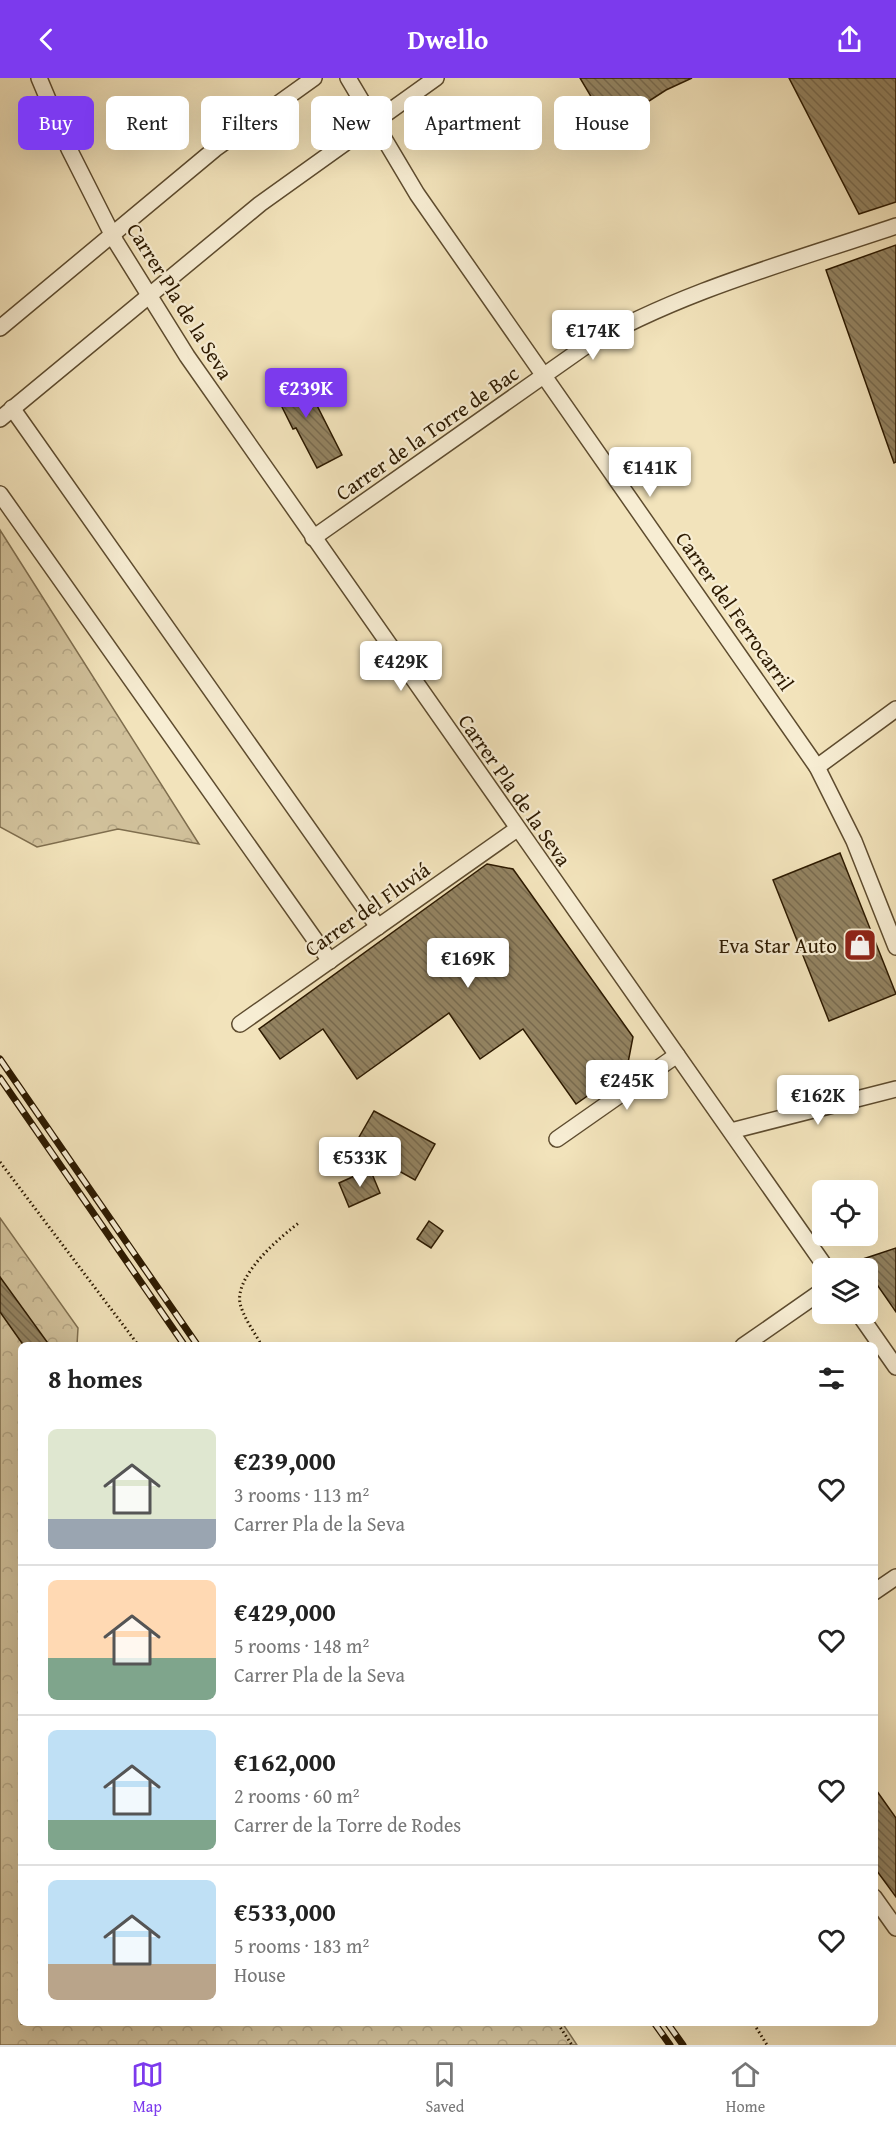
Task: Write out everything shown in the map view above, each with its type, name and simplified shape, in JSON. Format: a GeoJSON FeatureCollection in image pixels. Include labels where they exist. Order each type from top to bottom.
{"type":"FeatureCollection","features":[{"type":"Feature","properties":{"kind":"street","name":"Carrer Pla de la Seva"},"geometry":{"type":"LineString","coordinates":[[39,78],[69,149],[112,235],[187,356],[819,1258]]}},
{"type":"Feature","properties":{"kind":"street"},"geometry":{"type":"LineString","coordinates":[[0,328],[215,149],[314,78]]}},
{"type":"Feature","properties":{"kind":"street","name":"Carrer del Ferrocarril"},"geometry":{"type":"LineString","coordinates":[[348,78],[358,96]]}},
{"type":"Feature","properties":{"kind":"street"},"geometry":{"type":"LineString","coordinates":[[392,109],[436,78]]}},
{"type":"Feature","properties":{"kind":"street"},"geometry":{"type":"LineString","coordinates":[[0,418],[260,204],[335,150]]}},
{"type":"Feature","properties":{"kind":"street","name":"Carrer del Ferrocarril"},"geometry":{"type":"LineString","coordinates":[[390,150],[417,194],[818,767],[854,841],[896,947]]}},
{"type":"Feature","properties":{"kind":"street","name":"Carrer de la Torre de Bac"},"geometry":{"type":"LineString","coordinates":[[313,538],[583,348],[653,310],[896,226]]}},
{"type":"Feature","properties":{"kind":"street"},"geometry":{"type":"LineString","coordinates":[[12,408],[378,927]]}},
{"type":"Feature","properties":{"kind":"street"},"geometry":{"type":"LineString","coordinates":[[0,494],[330,961]]}},
{"type":"Feature","properties":{"kind":"street"},"geometry":{"type":"LineString","coordinates":[[818,767],[896,709]]}},
{"type":"Feature","properties":{"kind":"street","name":"Carrer del Fluviá"},"geometry":{"type":"LineString","coordinates":[[240,1024],[517,829]]}},
{"type":"Feature","properties":{"kind":"street"},"geometry":{"type":"LineString","coordinates":[[558,1139],[676,1055]]}},
{"type":"Feature","properties":{"kind":"street"},"geometry":{"type":"LineString","coordinates":[[731,1131],[896,1089]]}},
{"type":"Feature","properties":{"kind":"street"},"geometry":{"type":"LineString","coordinates":[[749,1342],[812,1298]]}},
{"type":"Feature","properties":{"kind":"street"},"geometry":{"type":"LineString","coordinates":[[866,1324],[896,1367]]}},
{"type":"Feature","properties":{"kind":"street"},"geometry":{"type":"LineString","coordinates":[[878,1589],[896,1577]]}},
{"type":"Feature","properties":{"kind":"street"},"geometry":{"type":"LineString","coordinates":[[878,1903],[890,1922]]}},
{"type":"Feature","properties":{"kind":"path"},"geometry":{"type":"LineString","coordinates":[[0,1161],[136,1342]]}},
{"type":"Feature","properties":{"kind":"path"},"geometry":{"type":"LineString","coordinates":[[260,1342],[240,1305],[240,1293],[250,1273],[269,1246],[300,1222]]}},
{"type":"Feature","properties":{"kind":"path"},"geometry":{"type":"LineString","coordinates":[[559,2026],[572,2045]]}},
{"type":"Feature","properties":{"kind":"path"},"geometry":{"type":"LineString","coordinates":[[755,2026],[767,2045]]}},
{"type":"Feature","properties":{"kind":"green space"},"geometry":{"type":"Polygon","coordinates":[[[0,530],[199,844],[118,829],[37,847],[0,827],[0,530]]]}},
{"type":"Feature","properties":{"kind":"green space"},"geometry":{"type":"Polygon","coordinates":[[[0,1218],[78,1328],[77,1342],[18,1342],[18,2026],[564,2026],[577,2045],[0,2045],[0,1218]]]}},
{"type":"Feature","properties":{"kind":"building"},"geometry":{"type":"Polygon","coordinates":[[[580,78],[692,78],[650,100],[650,96],[591,96],[580,78]]]}},
{"type":"Feature","properties":{"kind":"building"},"geometry":{"type":"Polygon","coordinates":[[[789,78],[896,78],[896,202],[859,214],[789,78]]]}},
{"type":"Feature","properties":{"kind":"building"},"geometry":{"type":"Polygon","coordinates":[[[896,245],[896,462],[894,463],[826,270],[896,245]]]}},
{"type":"Feature","properties":{"kind":"building"},"geometry":{"type":"Polygon","coordinates":[[[300,372],[342,455],[317,468],[296,428],[293,429],[280,403],[276,404],[268,388],[300,372]]]}},
{"type":"Feature","properties":{"kind":"building"},"geometry":{"type":"Polygon","coordinates":[[[840,853],[896,994],[829,1021],[773,880],[840,853]]]}},
{"type":"Feature","properties":{"kind":"building"},"geometry":{"type":"Polygon","coordinates":[[[487,864],[513,869],[633,1037],[627,1068],[576,1104],[523,1029],[480,1059],[449,1013],[357,1079],[323,1029],[280,1059],[259,1029],[487,864]]]}},
{"type":"Feature","properties":{"kind":"building"},"geometry":{"type":"Polygon","coordinates":[[[374,1111],[435,1144],[415,1180],[354,1146],[374,1111]]]}},
{"type":"Feature","properties":{"kind":"building"},"geometry":{"type":"Polygon","coordinates":[[[370,1169],[380,1193],[349,1207],[339,1183],[370,1169]]]}},
{"type":"Feature","properties":{"kind":"building"},"geometry":{"type":"Polygon","coordinates":[[[429,1221],[443,1231],[431,1248],[417,1239],[429,1221]]]}},
{"type":"Feature","properties":{"kind":"building"},"geometry":{"type":"Polygon","coordinates":[[[896,1248],[896,1312],[878,1286],[878,1258],[866,1258],[896,1248]]]}},
{"type":"Feature","properties":{"kind":"building"},"geometry":{"type":"Polygon","coordinates":[[[0,1277],[47,1342],[21,1342],[0,1312],[0,1277]]]}},
{"type":"Feature","properties":{"kind":"building"},"geometry":{"type":"Polygon","coordinates":[[[878,1793],[896,1818],[896,1897],[878,1872],[878,1793]]]}},
{"type":"Feature","properties":{"kind":"railway"},"geometry":{"type":"LineString","coordinates":[[0,1059],[195,1342]]}},
{"type":"Feature","properties":{"kind":"railway"},"geometry":{"type":"LineString","coordinates":[[0,1078],[182,1342]]}},
{"type":"Feature","properties":{"kind":"railway"},"geometry":{"type":"LineString","coordinates":[[656,2026],[670,2045]]}},
{"type":"Feature","properties":{"kind":"railway"},"geometry":{"type":"LineString","coordinates":[[669,2026],[683,2045]]}},
{"type":"Feature","properties":{"kind":"place","name":"Eva Star Auto"},"geometry":{"type":"Point","coordinates":[860,945]}}]}
